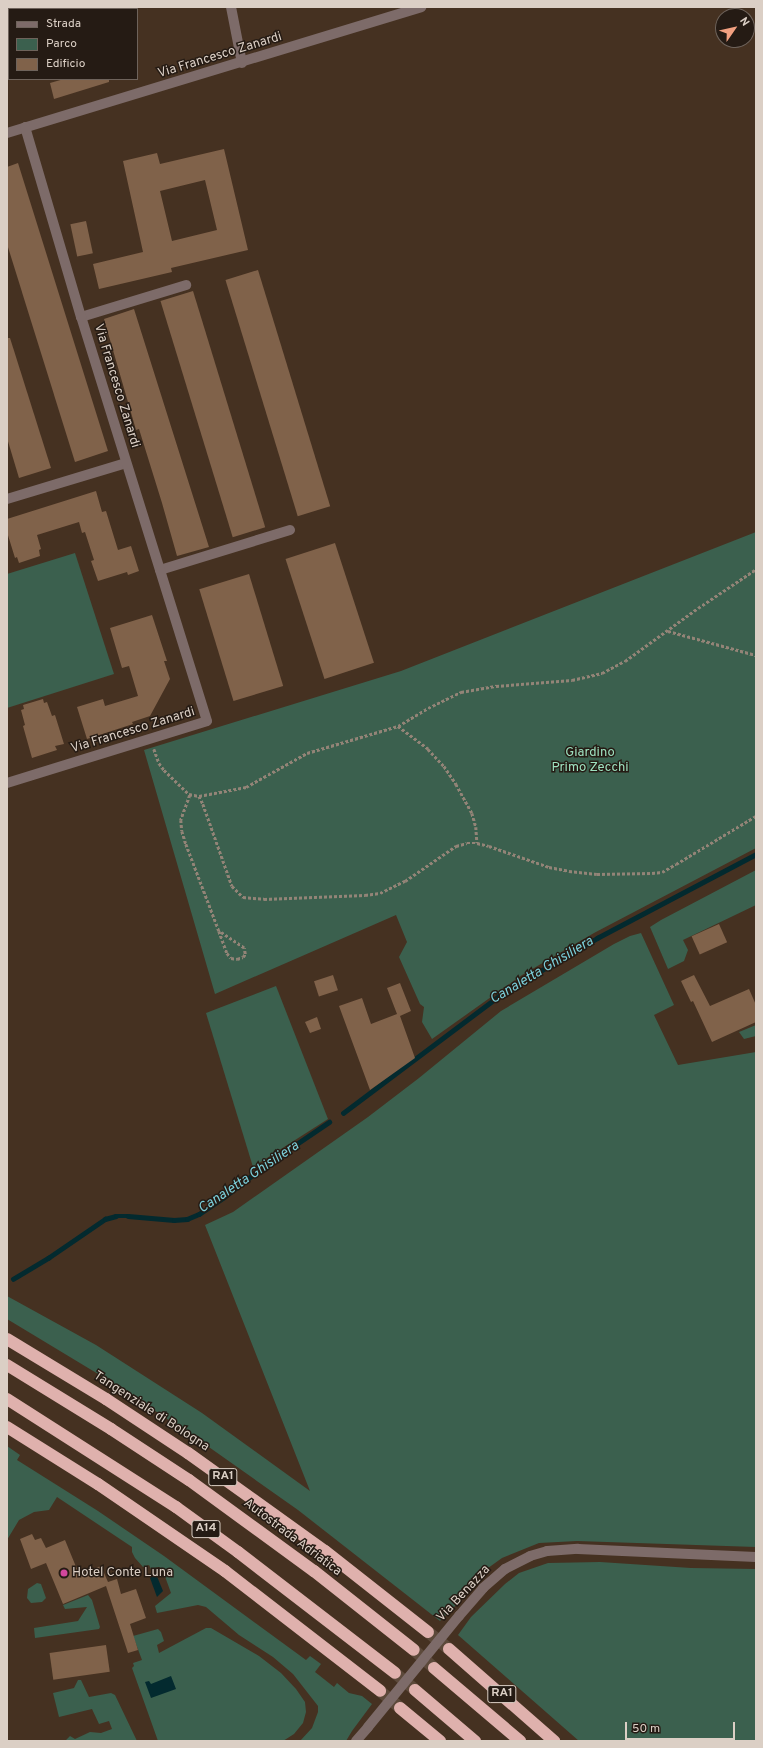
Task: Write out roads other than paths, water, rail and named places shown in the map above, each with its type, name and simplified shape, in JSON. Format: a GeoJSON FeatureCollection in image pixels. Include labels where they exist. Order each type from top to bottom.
{"type":"FeatureCollection","features":[{"type":"Feature","properties":{"kind":"highway","name":"Tangenziale di Bologna"},"geometry":{"type":"LineString","coordinates":[[7,1338],[106,1399],[228,1480],[325,1551],[428,1632]]}},
{"type":"Feature","properties":{"kind":"highway","name":"Autostrada Adriatica"},"geometry":{"type":"LineString","coordinates":[[7,1365],[111,1429],[195,1485],[308,1566],[414,1650]]}},
{"type":"Feature","properties":{"kind":"highway","name":"A14"},"geometry":{"type":"LineString","coordinates":[[7,1399],[176,1507],[286,1588],[395,1673]]}},
{"type":"Feature","properties":{"kind":"highway"},"geometry":{"type":"LineString","coordinates":[[7,1427],[98,1484],[225,1571],[380,1691]]}},
{"type":"Feature","properties":{"kind":"highway","name":"RA1"},"geometry":{"type":"LineString","coordinates":[[449,1649],[554,1741]]}},
{"type":"Feature","properties":{"kind":"highway"},"geometry":{"type":"LineString","coordinates":[[434,1668],[520,1741]]}},
{"type":"Feature","properties":{"kind":"highway"},"geometry":{"type":"LineString","coordinates":[[415,1690],[475,1741]]}},
{"type":"Feature","properties":{"kind":"highway"},"geometry":{"type":"LineString","coordinates":[[400,1708],[440,1741]]}},
{"type":"Feature","properties":{"kind":"street"},"geometry":{"type":"LineString","coordinates":[[230,7],[242,63]]}},
{"type":"Feature","properties":{"kind":"street","name":"Via Francesco Zanardi"},"geometry":{"type":"LineString","coordinates":[[7,133],[242,63],[421,7]]}},
{"type":"Feature","properties":{"kind":"street","name":"Via Francesco Zanardi"},"geometry":{"type":"LineString","coordinates":[[7,783],[207,722],[81,317],[25,127]]}},
{"type":"Feature","properties":{"kind":"street","name":"Via Francesco Zanardi"},"geometry":{"type":"LineString","coordinates":[[81,317],[186,285]]}},
{"type":"Feature","properties":{"kind":"street","name":"Via Francesco Zanardi"},"geometry":{"type":"LineString","coordinates":[[8,497],[126,462]]}},
{"type":"Feature","properties":{"kind":"street"},"geometry":{"type":"LineString","coordinates":[[160,570],[290,530]]}},
{"type":"Feature","properties":{"kind":"street","name":"Via Benazza"},"geometry":{"type":"LineString","coordinates":[[356,1741],[483,1588],[505,1569],[526,1558],[547,1551],[578,1549],[756,1557]]}},
{"type":"Feature","properties":{"kind":"water"},"geometry":{"type":"Polygon","coordinates":[[[156,1574],[163,1591],[157,1597],[150,1578],[156,1574]]]}},
{"type":"Feature","properties":{"kind":"water"},"geometry":{"type":"Polygon","coordinates":[[[171,1676],[176,1689],[151,1698],[145,1682],[149,1681],[151,1684],[171,1676]]]}},
{"type":"Feature","properties":{"kind":"waterway","name":"Canaletta Ghisiliera"},"geometry":{"type":"LineString","coordinates":[[343,1113],[504,992],[597,938],[756,854]]}},
{"type":"Feature","properties":{"kind":"waterway","name":"Canaletta Ghisiliera"},"geometry":{"type":"LineString","coordinates":[[13,1279],[48,1258],[105,1219],[116,1216],[128,1216],[174,1220],[187,1219],[199,1214],[267,1164],[329,1122]]}},
{"type":"Feature","properties":{"kind":"tunnel"},"geometry":{"type":"LineString","coordinates":[[428,1632],[449,1649]]}},
{"type":"Feature","properties":{"kind":"tunnel"},"geometry":{"type":"LineString","coordinates":[[414,1650],[434,1668]]}},
{"type":"Feature","properties":{"kind":"tunnel"},"geometry":{"type":"LineString","coordinates":[[395,1673],[415,1690]]}},
{"type":"Feature","properties":{"kind":"tunnel"},"geometry":{"type":"LineString","coordinates":[[380,1691],[400,1708]]}},
{"type":"Feature","properties":{"kind":"place","name":"Hotel Conte Luna"},"geometry":{"type":"Point","coordinates":[64,1573]}},
{"type":"Feature","properties":{"kind":"park label","name":"Giardino Primo Zecchi"},"geometry":{"type":"Point","coordinates":[590,762]}}]}
